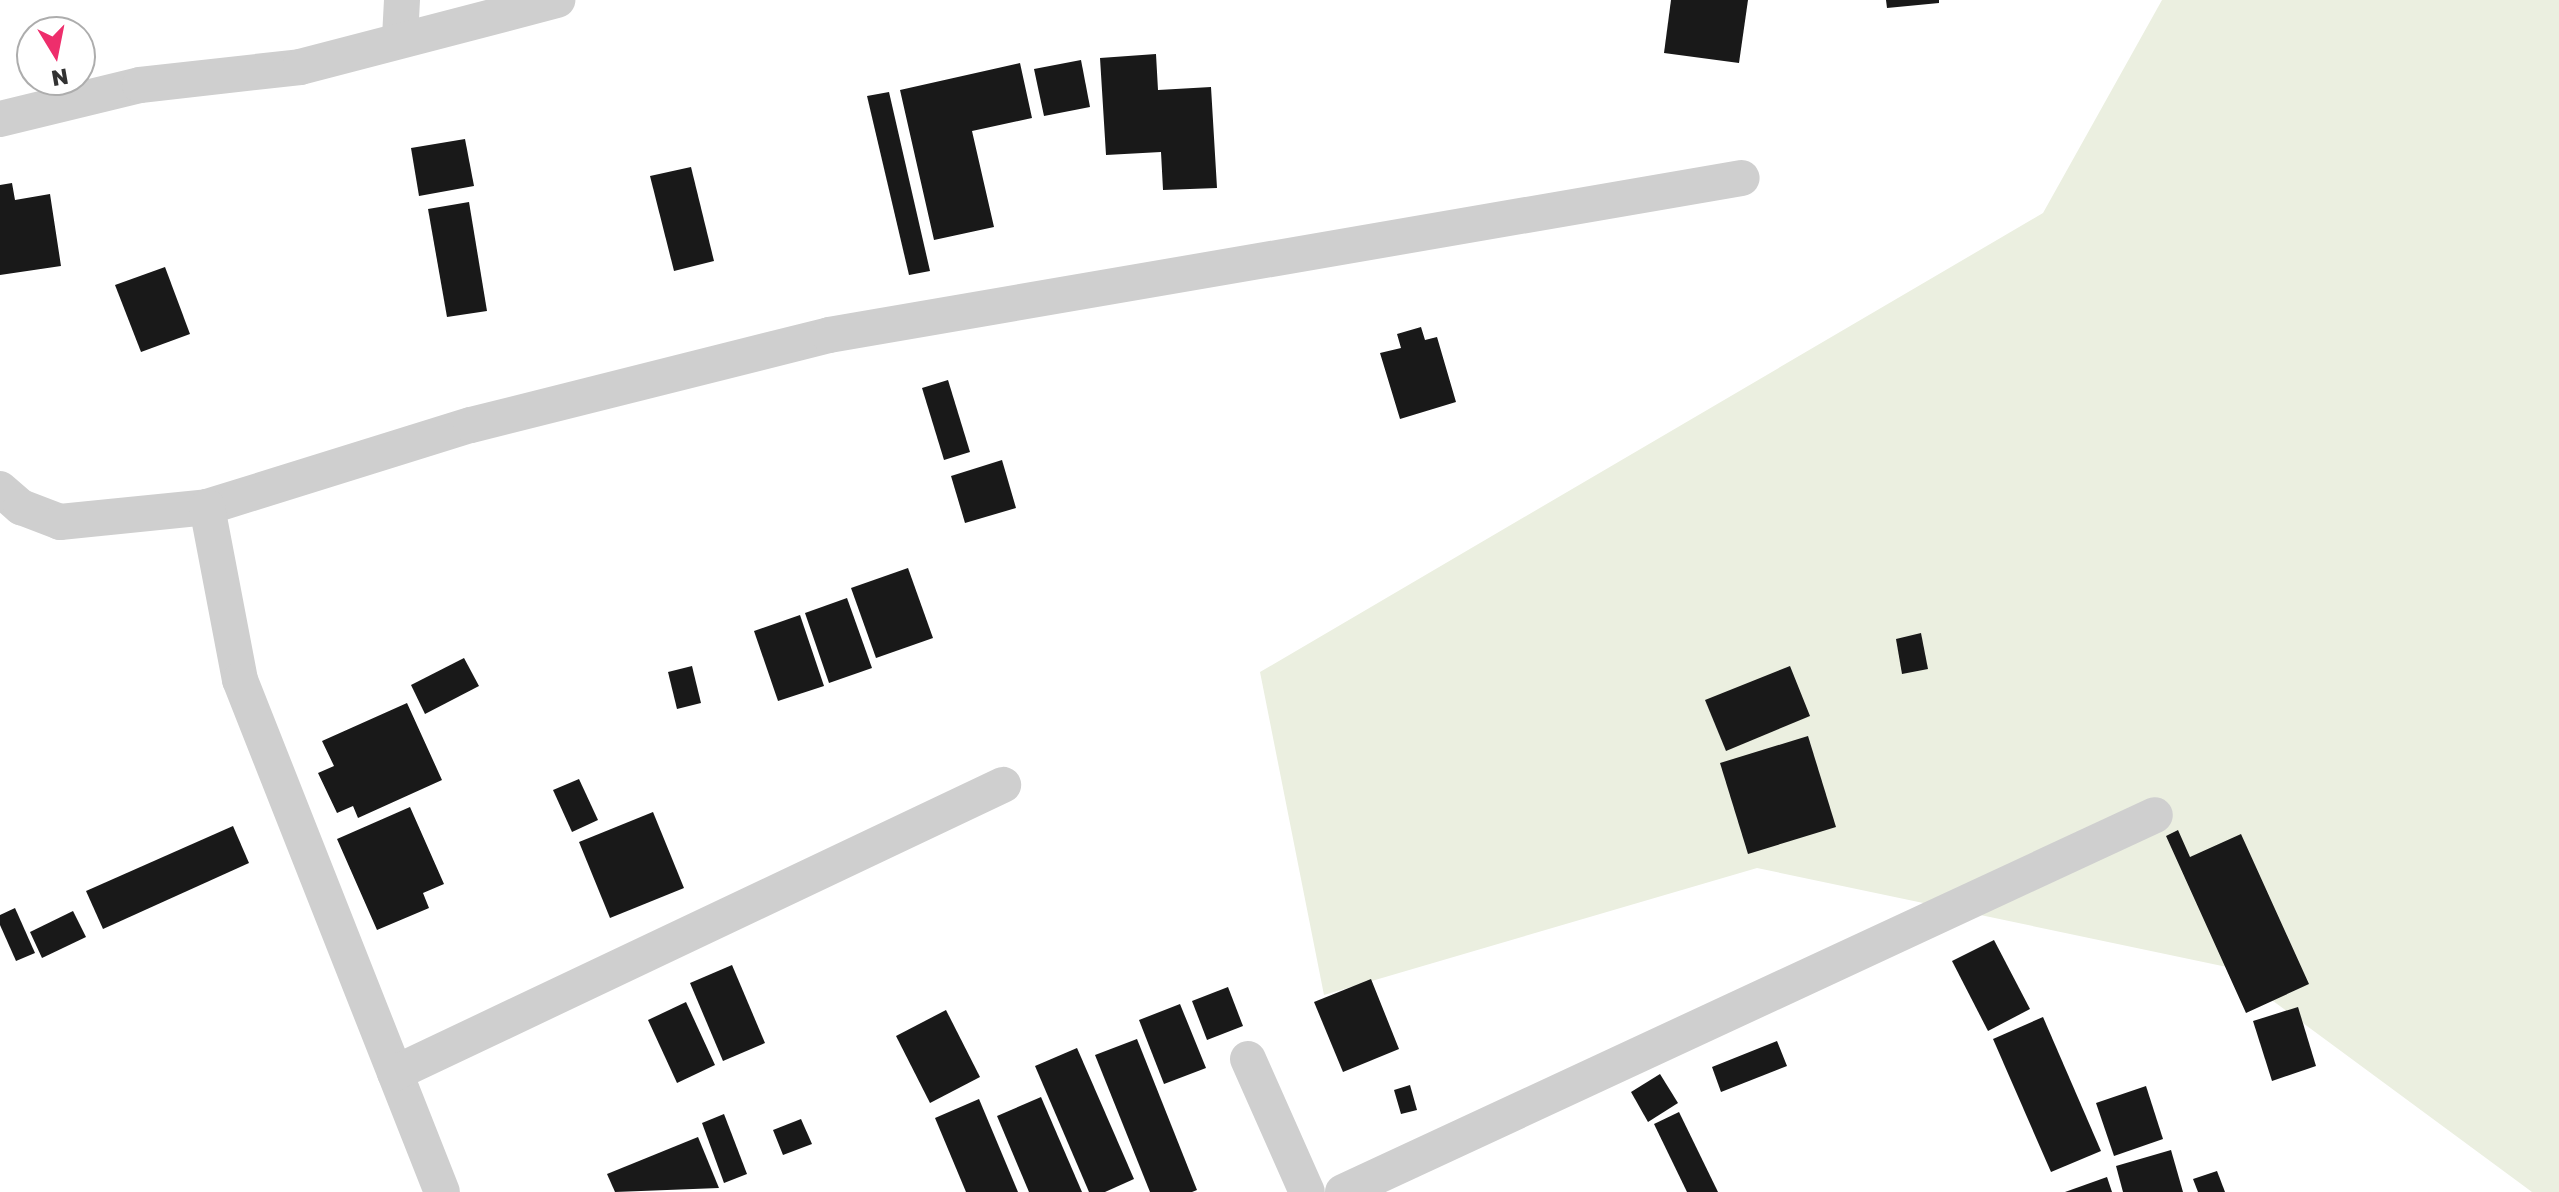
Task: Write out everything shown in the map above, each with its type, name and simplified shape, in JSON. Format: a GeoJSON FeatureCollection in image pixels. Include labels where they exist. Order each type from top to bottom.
{"type":"FeatureCollection","features":[{"type":"Feature","properties":{"kind":"street"},"geometry":{"type":"LineString","coordinates":[[400,38],[402,0]]}},
{"type":"Feature","properties":{"kind":"street"},"geometry":{"type":"LineString","coordinates":[[0,119],[140,85],[300,67],[400,38],[557,0]]}},
{"type":"Feature","properties":{"kind":"street"},"geometry":{"type":"LineString","coordinates":[[0,489],[21,507],[60,522],[207,507],[471,425],[829,335],[1742,178]]}},
{"type":"Feature","properties":{"kind":"street"},"geometry":{"type":"LineString","coordinates":[[207,507],[240,680],[442,1192]]}},
{"type":"Feature","properties":{"kind":"street"},"geometry":{"type":"LineString","coordinates":[[395,1073],[1003,785]]}},
{"type":"Feature","properties":{"kind":"street"},"geometry":{"type":"LineString","coordinates":[[1343,1192],[2155,815]]}},
{"type":"Feature","properties":{"kind":"street"},"geometry":{"type":"LineString","coordinates":[[1248,1059],[1307,1192]]}},
{"type":"Feature","properties":{"kind":"shaded area"},"geometry":{"type":"Polygon","coordinates":[[[2162,0],[2559,0],[2559,1192],[2532,1192],[2227,967],[1757,868],[1324,995],[1260,672],[2043,213],[2162,0]]]}},
{"type":"Feature","properties":{"kind":"building"},"geometry":{"type":"Polygon","coordinates":[[[1671,0],[1748,0],[1739,63],[1664,53],[1671,0]]]}},
{"type":"Feature","properties":{"kind":"building"},"geometry":{"type":"Polygon","coordinates":[[[1886,0],[1939,0],[1939,3],[1887,8],[1886,0]]]}},
{"type":"Feature","properties":{"kind":"building"},"geometry":{"type":"Polygon","coordinates":[[[1156,54],[1158,90],[1211,87],[1217,188],[1163,190],[1161,152],[1106,155],[1100,58],[1156,54]]]}},
{"type":"Feature","properties":{"kind":"building"},"geometry":{"type":"Polygon","coordinates":[[[1081,60],[1090,107],[1044,116],[1034,69],[1081,60]]]}},
{"type":"Feature","properties":{"kind":"building"},"geometry":{"type":"Polygon","coordinates":[[[1020,63],[1032,118],[972,131],[994,227],[934,240],[900,90],[1020,63]]]}},
{"type":"Feature","properties":{"kind":"building"},"geometry":{"type":"Polygon","coordinates":[[[889,92],[930,271],[909,275],[867,96],[889,92]]]}},
{"type":"Feature","properties":{"kind":"building"},"geometry":{"type":"Polygon","coordinates":[[[465,139],[474,186],[419,196],[411,148],[465,139]]]}},
{"type":"Feature","properties":{"kind":"building"},"geometry":{"type":"Polygon","coordinates":[[[691,167],[714,261],[674,271],[650,176],[691,167]]]}},
{"type":"Feature","properties":{"kind":"building"},"geometry":{"type":"Polygon","coordinates":[[[12,183],[15,200],[50,194],[61,266],[0,275],[0,185],[12,183]]]}},
{"type":"Feature","properties":{"kind":"building"},"geometry":{"type":"Polygon","coordinates":[[[469,202],[487,311],[447,317],[428,209],[469,202]]]}},
{"type":"Feature","properties":{"kind":"building"},"geometry":{"type":"Polygon","coordinates":[[[165,267],[190,334],[141,352],[115,285],[165,267]]]}},
{"type":"Feature","properties":{"kind":"building"},"geometry":{"type":"Polygon","coordinates":[[[1421,327],[1425,340],[1437,337],[1456,402],[1400,419],[1380,353],[1401,348],[1397,334],[1421,327]]]}},
{"type":"Feature","properties":{"kind":"building"},"geometry":{"type":"Polygon","coordinates":[[[948,380],[970,452],[944,460],[922,388],[948,380]]]}},
{"type":"Feature","properties":{"kind":"building"},"geometry":{"type":"Polygon","coordinates":[[[1002,460],[1016,508],[965,523],[951,476],[1002,460]]]}},
{"type":"Feature","properties":{"kind":"building"},"geometry":{"type":"Polygon","coordinates":[[[908,568],[933,638],[876,658],[851,588],[908,568]]]}},
{"type":"Feature","properties":{"kind":"building"},"geometry":{"type":"Polygon","coordinates":[[[847,598],[872,668],[829,683],[805,613],[847,598]]]}},
{"type":"Feature","properties":{"kind":"building"},"geometry":{"type":"Polygon","coordinates":[[[800,615],[824,686],[778,701],[754,631],[800,615]]]}},
{"type":"Feature","properties":{"kind":"building"},"geometry":{"type":"Polygon","coordinates":[[[1921,633],[1928,669],[1902,674],[1896,639],[1921,633]]]}},
{"type":"Feature","properties":{"kind":"building"},"geometry":{"type":"Polygon","coordinates":[[[464,658],[479,686],[425,714],[411,685],[464,658]]]}},
{"type":"Feature","properties":{"kind":"building"},"geometry":{"type":"Polygon","coordinates":[[[692,666],[701,703],[677,709],[668,672],[692,666]]]}},
{"type":"Feature","properties":{"kind":"building"},"geometry":{"type":"Polygon","coordinates":[[[1790,666],[1810,716],[1726,751],[1705,700],[1790,666]]]}},
{"type":"Feature","properties":{"kind":"building"},"geometry":{"type":"Polygon","coordinates":[[[407,703],[442,780],[358,818],[353,806],[337,813],[318,773],[334,766],[322,741],[407,703]]]}},
{"type":"Feature","properties":{"kind":"building"},"geometry":{"type":"Polygon","coordinates":[[[1808,736],[1836,827],[1748,854],[1720,763],[1808,736]]]}},
{"type":"Feature","properties":{"kind":"building"},"geometry":{"type":"Polygon","coordinates":[[[579,779],[598,820],[572,832],[553,790],[579,779]]]}},
{"type":"Feature","properties":{"kind":"building"},"geometry":{"type":"Polygon","coordinates":[[[410,807],[444,884],[423,893],[429,908],[377,930],[337,839],[410,807]]]}},
{"type":"Feature","properties":{"kind":"building"},"geometry":{"type":"Polygon","coordinates":[[[653,812],[684,888],[610,918],[579,842],[653,812]]]}},
{"type":"Feature","properties":{"kind":"building"},"geometry":{"type":"Polygon","coordinates":[[[233,826],[249,863],[103,929],[86,891],[233,826]]]}},
{"type":"Feature","properties":{"kind":"building"},"geometry":{"type":"Polygon","coordinates":[[[2178,830],[2190,857],[2241,834],[2309,984],[2246,1013],[2166,836],[2178,830]]]}},
{"type":"Feature","properties":{"kind":"building"},"geometry":{"type":"Polygon","coordinates":[[[15,908],[35,953],[16,961],[0,925],[0,915],[15,908]]]}},
{"type":"Feature","properties":{"kind":"building"},"geometry":{"type":"Polygon","coordinates":[[[73,911],[86,937],[42,958],[30,932],[73,911]]]}},
{"type":"Feature","properties":{"kind":"building"},"geometry":{"type":"Polygon","coordinates":[[[1994,940],[2030,1009],[1988,1031],[1952,961],[1994,940]]]}},
{"type":"Feature","properties":{"kind":"building"},"geometry":{"type":"Polygon","coordinates":[[[732,965],[765,1043],[723,1061],[690,983],[732,965]]]}},
{"type":"Feature","properties":{"kind":"building"},"geometry":{"type":"Polygon","coordinates":[[[1371,979],[1399,1049],[1343,1072],[1314,1002],[1371,979]]]}},
{"type":"Feature","properties":{"kind":"building"},"geometry":{"type":"Polygon","coordinates":[[[1228,987],[1243,1026],[1207,1040],[1192,1001],[1228,987]]]}},
{"type":"Feature","properties":{"kind":"building"},"geometry":{"type":"Polygon","coordinates":[[[686,1002],[715,1065],[677,1083],[648,1020],[686,1002]]]}},
{"type":"Feature","properties":{"kind":"building"},"geometry":{"type":"Polygon","coordinates":[[[1180,1004],[1206,1068],[1164,1084],[1139,1020],[1180,1004]]]}},
{"type":"Feature","properties":{"kind":"building"},"geometry":{"type":"Polygon","coordinates":[[[2298,1007],[2316,1066],[2272,1081],[2253,1021],[2298,1007]]]}},
{"type":"Feature","properties":{"kind":"building"},"geometry":{"type":"Polygon","coordinates":[[[946,1010],[980,1077],[930,1103],[896,1036],[946,1010]]]}},
{"type":"Feature","properties":{"kind":"building"},"geometry":{"type":"Polygon","coordinates":[[[2043,1017],[2101,1151],[2051,1172],[1993,1039],[2043,1017]]]}},
{"type":"Feature","properties":{"kind":"building"},"geometry":{"type":"Polygon","coordinates":[[[1137,1039],[1197,1190],[1192,1192],[1150,1192],[1095,1055],[1137,1039]]]}},
{"type":"Feature","properties":{"kind":"building"},"geometry":{"type":"Polygon","coordinates":[[[1777,1041],[1787,1066],[1721,1092],[1712,1067],[1777,1041]]]}},
{"type":"Feature","properties":{"kind":"building"},"geometry":{"type":"Polygon","coordinates":[[[1077,1048],[1134,1179],[1105,1192],[1089,1192],[1035,1066],[1077,1048]]]}},
{"type":"Feature","properties":{"kind":"building"},"geometry":{"type":"Polygon","coordinates":[[[1660,1074],[1678,1103],[1648,1122],[1631,1092],[1660,1074]]]}},
{"type":"Feature","properties":{"kind":"building"},"geometry":{"type":"Polygon","coordinates":[[[1410,1085],[1417,1110],[1401,1114],[1394,1090],[1410,1085]]]}},
{"type":"Feature","properties":{"kind":"building"},"geometry":{"type":"Polygon","coordinates":[[[2146,1086],[2163,1139],[2114,1156],[2096,1103],[2146,1086]]]}},
{"type":"Feature","properties":{"kind":"building"},"geometry":{"type":"Polygon","coordinates":[[[1041,1097],[1082,1192],[1029,1192],[997,1116],[1041,1097]]]}},
{"type":"Feature","properties":{"kind":"building"},"geometry":{"type":"Polygon","coordinates":[[[979,1099],[1018,1192],[966,1192],[935,1118],[979,1099]]]}},
{"type":"Feature","properties":{"kind":"building"},"geometry":{"type":"Polygon","coordinates":[[[1679,1112],[1718,1192],[1687,1192],[1654,1124],[1679,1112]]]}},
{"type":"Feature","properties":{"kind":"building"},"geometry":{"type":"Polygon","coordinates":[[[724,1114],[747,1174],[724,1183],[702,1123],[724,1114]]]}},
{"type":"Feature","properties":{"kind":"building"},"geometry":{"type":"Polygon","coordinates":[[[801,1119],[812,1144],[783,1155],[773,1130],[801,1119]]]}},
{"type":"Feature","properties":{"kind":"building"},"geometry":{"type":"Polygon","coordinates":[[[698,1137],[719,1188],[615,1192],[607,1174],[698,1137]]]}},
{"type":"Feature","properties":{"kind":"building"},"geometry":{"type":"Polygon","coordinates":[[[2171,1150],[2183,1192],[2123,1192],[2116,1166],[2171,1150]]]}},
{"type":"Feature","properties":{"kind":"building"},"geometry":{"type":"Polygon","coordinates":[[[2217,1171],[2225,1192],[2198,1192],[2193,1179],[2217,1171]]]}},
{"type":"Feature","properties":{"kind":"building"},"geometry":{"type":"Polygon","coordinates":[[[2107,1177],[2112,1192],[2065,1192],[2107,1177]]]}}]}
